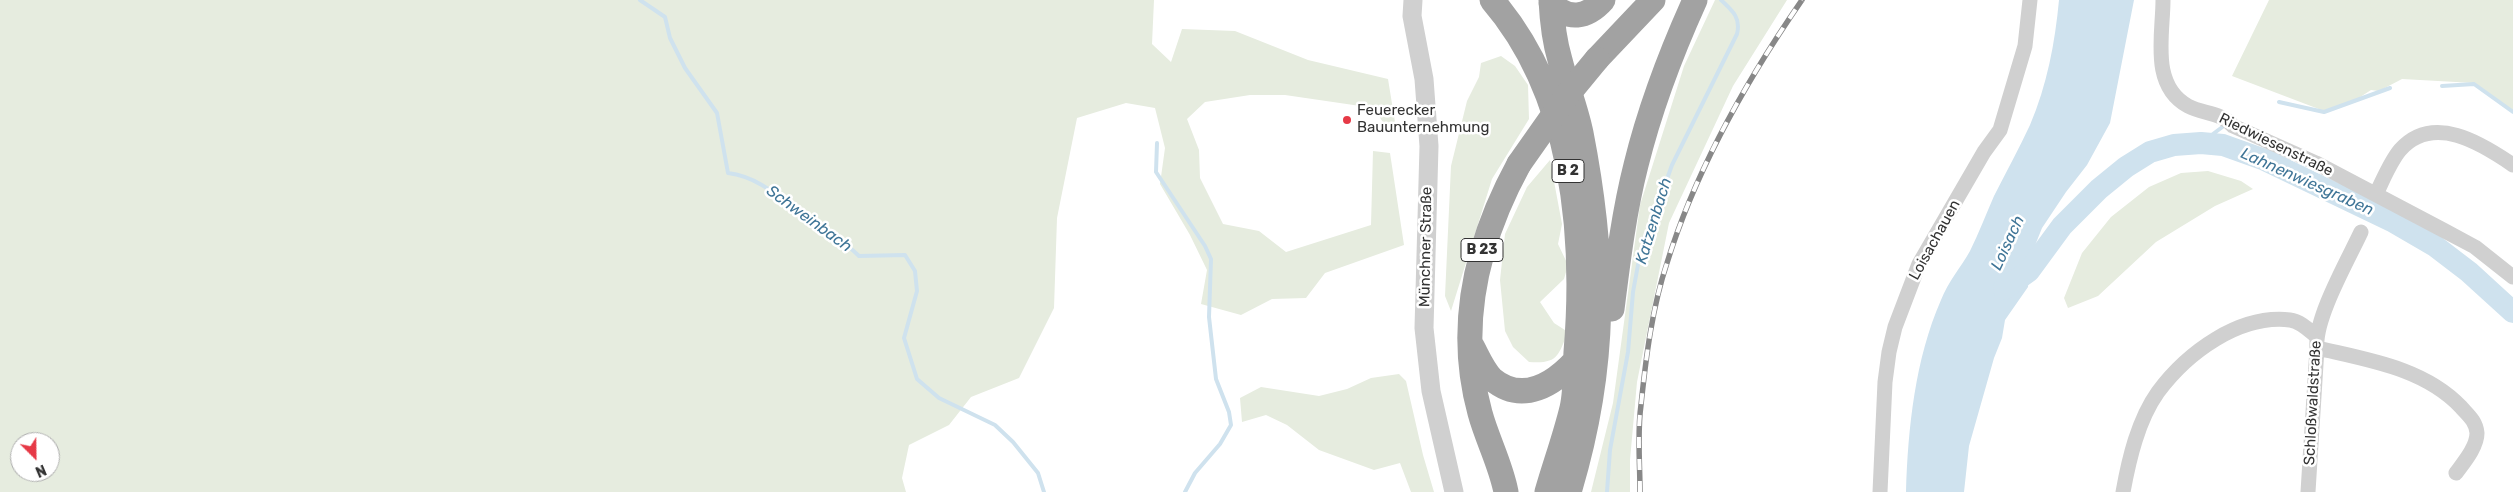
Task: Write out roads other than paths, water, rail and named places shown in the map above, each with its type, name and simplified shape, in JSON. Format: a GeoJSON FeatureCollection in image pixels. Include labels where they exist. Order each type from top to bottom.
{"type":"FeatureCollection","features":[{"type":"Feature","properties":{"kind":"highway","name":"B 2"},"geometry":{"type":"LineString","coordinates":[[1492,0],[1516,31],[1534,61],[1547,92],[1565,156],[1578,250],[1580,308],[1591,406],[1568,492]]}},
{"type":"Feature","properties":{"kind":"highway"},"geometry":{"type":"LineString","coordinates":[[1551,1],[1565,14],[1574,16],[1587,13],[1603,0]]}},
{"type":"Feature","properties":{"kind":"highway","name":"B 23"},"geometry":{"type":"LineString","coordinates":[[1506,492],[1473,388],[1470,342],[1472,296],[1481,253],[1494,214],[1519,164],[1569,93],[1653,0]]}},
{"type":"Feature","properties":{"kind":"highway"},"geometry":{"type":"LineString","coordinates":[[1470,342],[1485,371],[1492,379],[1511,389],[1534,390],[1546,386],[1586,362],[1609,338],[1620,252],[1636,166],[1657,95],[1675,44],[1695,0]]}},
{"type":"Feature","properties":{"kind":"highway","name":"B 2"},"geometry":{"type":"LineString","coordinates":[[1546,492],[1586,362],[1600,308],[1599,249],[1594,199],[1578,116],[1560,61],[1553,32],[1551,1]]}},
{"type":"Feature","properties":{"kind":"street","name":"Münchner Straße"},"geometry":{"type":"LineString","coordinates":[[1413,0],[1412,16],[1424,79],[1428,146],[1424,328],[1431,391],[1454,492]]}},
{"type":"Feature","properties":{"kind":"street","name":"Loisachauen"},"geometry":{"type":"LineString","coordinates":[[1880,492],[1885,382],[1888,352],[1895,327],[1908,288],[1925,254],[1984,152],[2000,130],[2025,46],[2030,0]]}},
{"type":"Feature","properties":{"kind":"street","name":"Riedwiesenstraße"},"geometry":{"type":"LineString","coordinates":[[2163,0],[2161,53],[2163,76],[2171,91],[2188,106],[2229,122],[2376,194],[2475,248],[2513,277]]}},
{"type":"Feature","properties":{"kind":"street"},"geometry":{"type":"LineString","coordinates":[[2376,194],[2398,152],[2419,136],[2455,133],[2478,143],[2513,165]]}},
{"type":"Feature","properties":{"kind":"street","name":"Schloßwaldstraße"},"geometry":{"type":"LineString","coordinates":[[2308,492],[2317,342],[2338,282],[2362,232]]}},
{"type":"Feature","properties":{"kind":"street"},"geometry":{"type":"LineString","coordinates":[[2123,492],[2136,441],[2145,416],[2158,392],[2205,346],[2238,327],[2268,320],[2292,320],[2317,342],[2402,369],[2419,377],[2454,399],[2473,420],[2477,433],[2474,446],[2456,474]]}},
{"type":"Feature","properties":{"kind":"water","name":"Loisach"},"geometry":{"type":"Polygon","coordinates":[[[2059,0],[2134,0],[2110,123],[2087,165],[2042,228],[2030,258],[2028,287],[2005,320],[2002,338],[1994,358],[1969,446],[1964,492],[1906,492],[1914,394],[1932,323],[1944,293],[1970,251],[1994,196],[2026,134],[2036,110],[2049,64],[2059,0]]]}},
{"type":"Feature","properties":{"kind":"waterway","name":"Schweinbach"},"geometry":{"type":"LineString","coordinates":[[640,0],[665,17],[670,38],[685,68],[717,113],[728,173],[751,179],[771,191],[859,256],[905,255],[915,271],[917,291],[904,338],[917,379],[939,398],[995,425],[1013,442],[1038,473],[1044,492]]}},
{"type":"Feature","properties":{"kind":"waterway","name":"Katzenbach"},"geometry":{"type":"LineString","coordinates":[[1607,492],[1610,450],[1628,352],[1633,292],[1640,254],[1672,165],[1737,34],[1737,19],[1721,0]]}},
{"type":"Feature","properties":{"kind":"waterway"},"geometry":{"type":"LineString","coordinates":[[2442,86],[2474,84],[2513,112]]}},
{"type":"Feature","properties":{"kind":"waterway"},"geometry":{"type":"LineString","coordinates":[[2279,102],[2324,112],[2390,88]]}},
{"type":"Feature","properties":{"kind":"waterway"},"geometry":{"type":"LineString","coordinates":[[2201,143],[2225,125]]}},
{"type":"Feature","properties":{"kind":"waterway"},"geometry":{"type":"LineString","coordinates":[[1157,143],[1156,172],[1205,246],[1211,259],[1209,317],[1216,379],[1229,412],[1231,425],[1220,444],[1195,473],[1185,492]]}},
{"type":"Feature","properties":{"kind":"waterway","name":"Lahnenwiesgraben"},"geometry":{"type":"LineString","coordinates":[[2004,289],[2029,271],[2062,226],[2099,189],[2126,167],[2150,152],[2174,145],[2201,143],[2223,145],[2265,160],[2392,221],[2435,246],[2469,272],[2513,312]]}},
{"type":"Feature","properties":{"kind":"railway"},"geometry":{"type":"LineString","coordinates":[[1640,492],[1639,426],[1645,369],[1650,333],[1667,263],[1692,194],[1724,127],[1761,62],[1802,0]]}},
{"type":"Feature","properties":{"kind":"place","name":"Feuerecker Bauunternehmung"},"geometry":{"type":"Point","coordinates":[1347,120]}}]}
